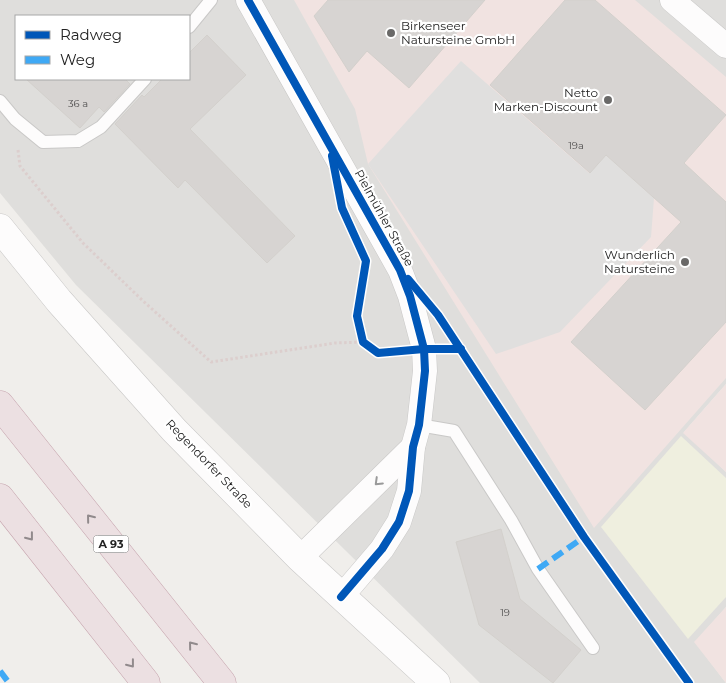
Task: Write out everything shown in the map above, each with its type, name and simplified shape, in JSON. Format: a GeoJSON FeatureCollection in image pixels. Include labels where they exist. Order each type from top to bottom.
{"type":"FeatureCollection","features":[{"type":"Feature","properties":{"kind":"highway","name":"A 93"},"geometry":{"type":"LineString","coordinates":[[0,405],[222,683]]}},
{"type":"Feature","properties":{"kind":"highway"},"geometry":{"type":"LineString","coordinates":[[0,498],[146,683]]}},
{"type":"Feature","properties":{"kind":"street","name":"Pielmühler Straße"},"geometry":{"type":"LineString","coordinates":[[248,0],[392,254],[408,290],[424,348],[425,372],[409,491],[399,522],[382,549],[341,597]]}},
{"type":"Feature","properties":{"kind":"street"},"geometry":{"type":"LineString","coordinates":[[672,0],[726,46]]}},
{"type":"Feature","properties":{"kind":"street","name":"Regendorfer Straße"},"geometry":{"type":"LineString","coordinates":[[0,228],[59,301],[169,423],[300,558],[436,683]]}},
{"type":"Feature","properties":{"kind":"street"},"geometry":{"type":"LineString","coordinates":[[300,558],[416,436]]}},
{"type":"Feature","properties":{"kind":"lane"},"geometry":{"type":"LineString","coordinates":[[190,26],[211,0]]}},
{"type":"Feature","properties":{"kind":"lane"},"geometry":{"type":"LineString","coordinates":[[0,101],[15,119],[42,142],[78,141],[101,127],[144,80]]}},
{"type":"Feature","properties":{"kind":"lane"},"geometry":{"type":"LineString","coordinates":[[416,436],[454,431],[511,520],[538,569],[592,648]]}},
{"type":"Feature","properties":{"kind":"path"},"geometry":{"type":"LineString","coordinates":[[15,119],[20,166],[83,243],[142,300],[211,362],[362,338],[370,348]]}},
{"type":"Feature","properties":{"kind":"shaded area"},"geometry":{"type":"Polygon","coordinates":[[[0,0],[726,0],[726,384],[684,432],[726,472],[726,607],[695,642],[726,683],[480,683],[76,285],[0,193],[0,0]]]}},
{"type":"Feature","properties":{"kind":"shaded area"},"geometry":{"type":"Polygon","coordinates":[[[294,0],[635,0],[726,77],[726,378],[594,528],[368,164],[355,109],[294,0]]]}},
{"type":"Feature","properties":{"kind":"shaded area"},"geometry":{"type":"Polygon","coordinates":[[[461,61],[589,173],[606,155],[654,198],[651,237],[560,332],[496,354],[368,164],[461,61]]]}},
{"type":"Feature","properties":{"kind":"shaded area"},"geometry":{"type":"Polygon","coordinates":[[[726,384],[726,472],[683,433],[726,384]]]}},
{"type":"Feature","properties":{"kind":"shaded area"},"geometry":{"type":"Polygon","coordinates":[[[726,607],[726,683],[694,642],[726,607]]]}},
{"type":"Feature","properties":{"kind":"green space"},"geometry":{"type":"Polygon","coordinates":[[[681,436],[726,478],[726,597],[688,639],[601,527],[681,436]]]}},
{"type":"Feature","properties":{"kind":"building","name":"Birkenseer Natursteine GmbH"},"geometry":{"type":"Polygon","coordinates":[[[328,0],[485,0],[409,88],[367,51],[349,72],[314,16],[328,0]]]}},
{"type":"Feature","properties":{"kind":"building"},"geometry":{"type":"Polygon","coordinates":[[[565,0],[595,0],[726,115],[684,163],[726,202],[726,322],[645,410],[571,342],[681,222],[606,155],[590,173],[490,85],[565,0]]]}},
{"type":"Feature","properties":{"kind":"building"},"geometry":{"type":"Polygon","coordinates":[[[207,35],[246,75],[190,129],[295,236],[267,263],[185,180],[178,188],[115,124],[142,95],[144,97],[161,80],[190,80],[190,52],[207,35]]]}},
{"type":"Feature","properties":{"kind":"building"},"geometry":{"type":"Polygon","coordinates":[[[27,80],[126,80],[130,84],[104,112],[99,107],[80,128],[27,80]]]}},
{"type":"Feature","properties":{"kind":"building"},"geometry":{"type":"Polygon","coordinates":[[[501,529],[520,599],[581,650],[553,683],[479,625],[456,542],[501,529]]]}},
{"type":"Feature","properties":{"kind":"marked path"},"geometry":{"type":"LineString","coordinates":[[538,569],[584,537]]}},
{"type":"Feature","properties":{"kind":"marked path"},"geometry":{"type":"LineString","coordinates":[[0,671],[9,683]]}},
{"type":"Feature","properties":{"kind":"cycle path"},"geometry":{"type":"LineString","coordinates":[[248,0],[400,270],[410,296],[424,349],[425,371],[419,425],[413,447],[409,491],[399,522],[382,549],[341,597]]}},
{"type":"Feature","properties":{"kind":"cycle path"},"geometry":{"type":"LineString","coordinates":[[332,156],[342,208],[366,261],[357,316],[363,342],[378,353],[424,349],[461,349]]}},
{"type":"Feature","properties":{"kind":"cycle path"},"geometry":{"type":"LineString","coordinates":[[408,279],[438,315],[584,537],[689,683]]}},
{"type":"Feature","properties":{"kind":"place","name":"Birkenseer Natursteine GmbH"},"geometry":{"type":"Point","coordinates":[391,33]}},
{"type":"Feature","properties":{"kind":"place","name":"Netto Marken-Discount"},"geometry":{"type":"Point","coordinates":[608,100]}},
{"type":"Feature","properties":{"kind":"place","name":"Wunderlich Natursteine"},"geometry":{"type":"Point","coordinates":[685,262]}}]}
